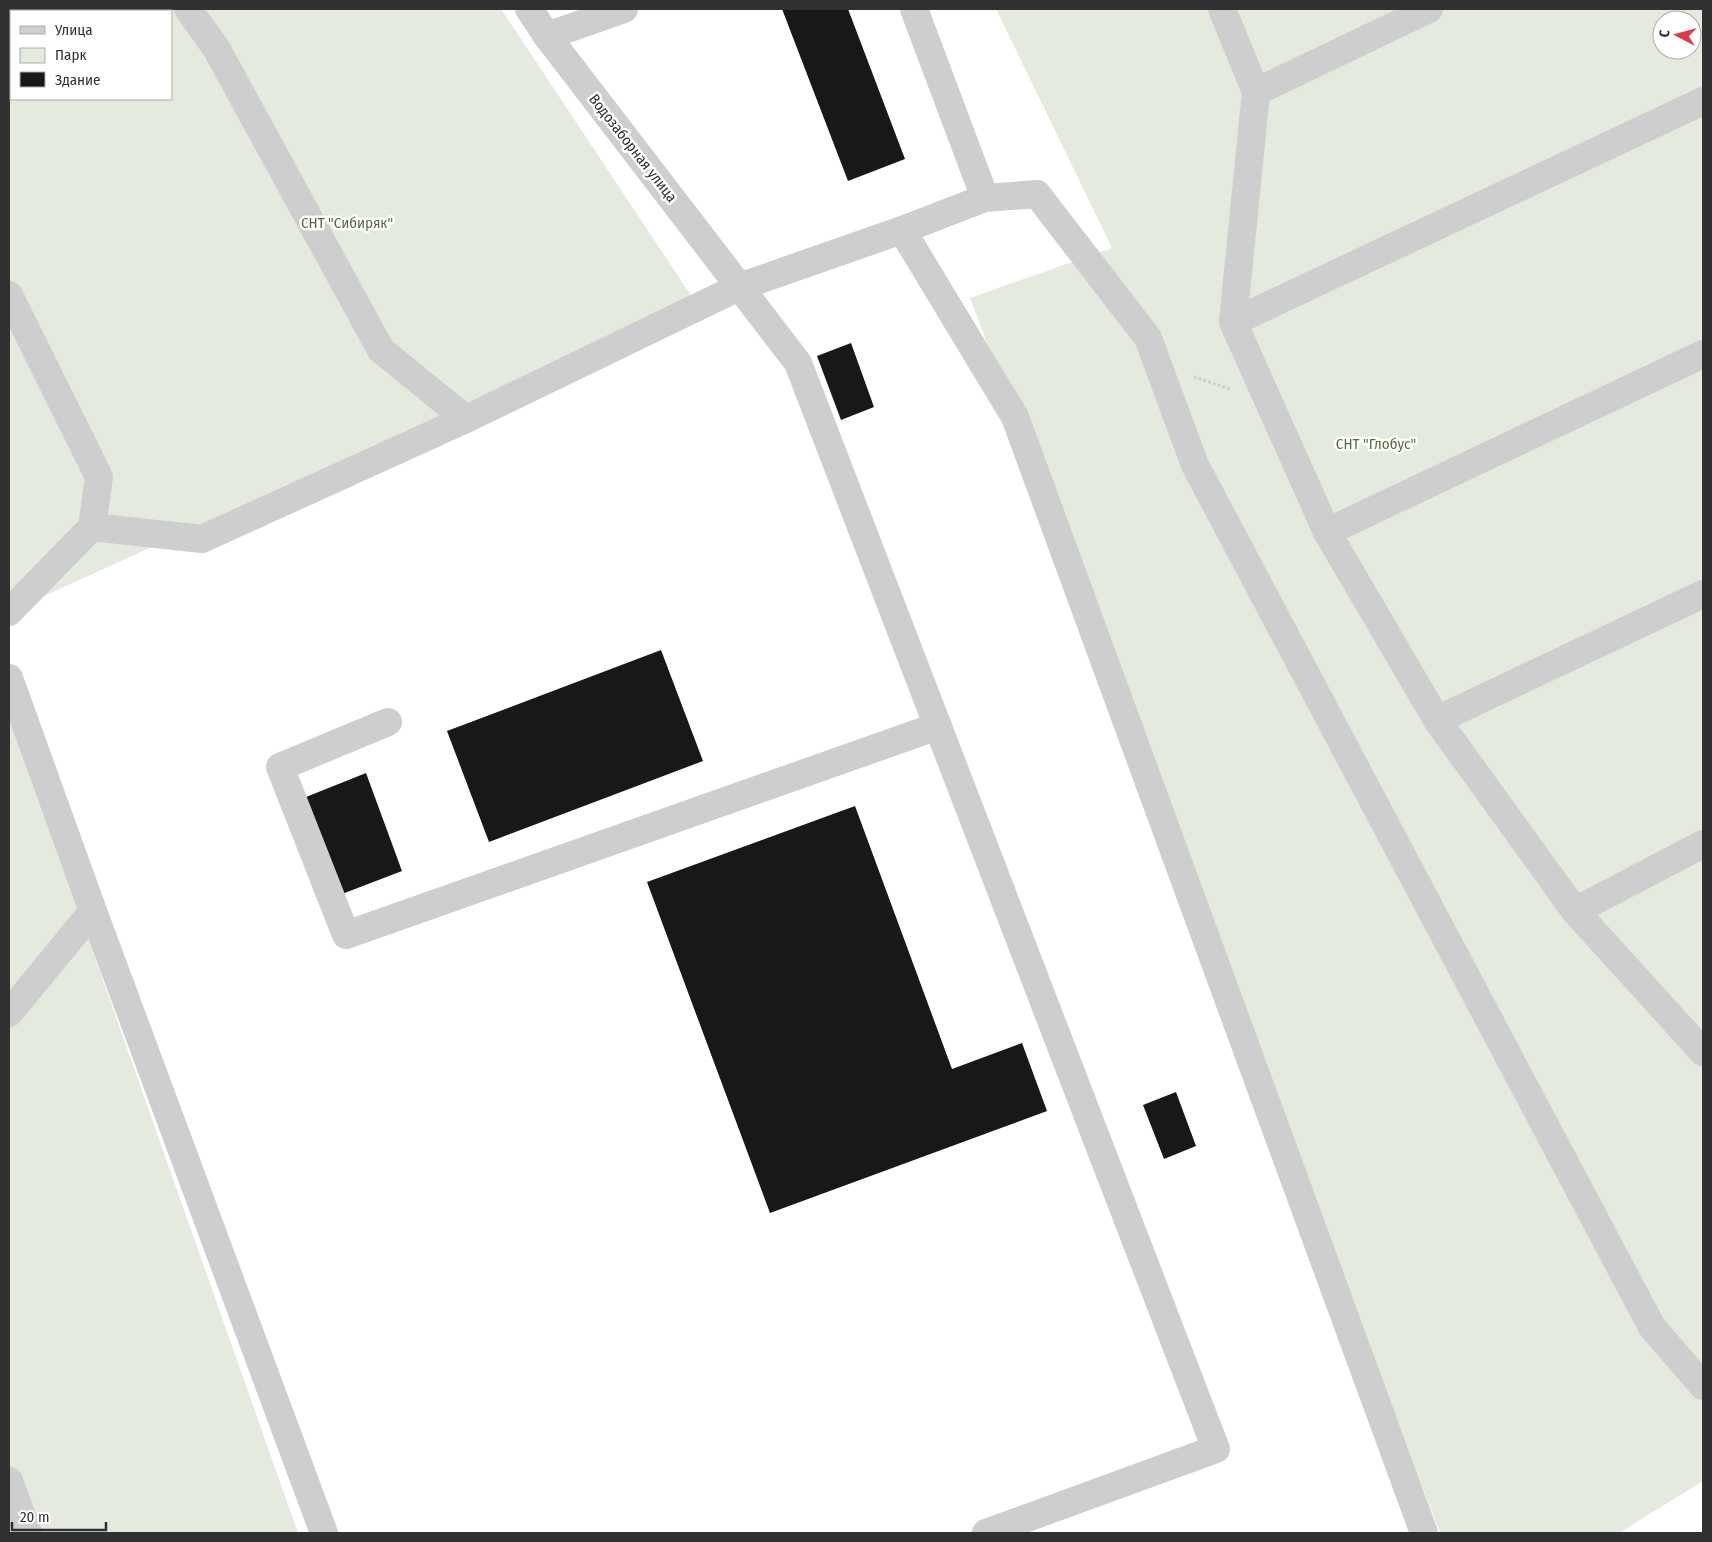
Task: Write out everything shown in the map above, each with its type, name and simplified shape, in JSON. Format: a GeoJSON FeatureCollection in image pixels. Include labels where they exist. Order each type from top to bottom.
{"type":"FeatureCollection","features":[{"type":"Feature","properties":{"kind":"lane"},"geometry":{"type":"LineString","coordinates":[[188,9],[216,48],[381,350],[466,418]]}},
{"type":"Feature","properties":{"kind":"lane","name":"Водозаборная улица"},"geometry":{"type":"LineString","coordinates":[[529,9],[547,36],[798,363],[1216,1449],[986,1533]]}},
{"type":"Feature","properties":{"kind":"lane"},"geometry":{"type":"LineString","coordinates":[[547,36],[624,9]]}},
{"type":"Feature","properties":{"kind":"lane"},"geometry":{"type":"LineString","coordinates":[[914,9],[985,198]]}},
{"type":"Feature","properties":{"kind":"lane"},"geometry":{"type":"LineString","coordinates":[[1222,9],[1256,92],[1234,322],[1327,532],[1437,720],[1575,911],[1703,1052]]}},
{"type":"Feature","properties":{"kind":"lane"},"geometry":{"type":"LineString","coordinates":[[1256,92],[1429,9]]}},
{"type":"Feature","properties":{"kind":"lane"},"geometry":{"type":"LineString","coordinates":[[1234,322],[1703,101]]}},
{"type":"Feature","properties":{"kind":"lane"},"geometry":{"type":"LineString","coordinates":[[92,527],[202,539],[466,418],[739,287],[902,230],[985,198],[1038,194],[1148,338],[1195,464],[1652,1327],[1703,1386]]}},
{"type":"Feature","properties":{"kind":"lane"},"geometry":{"type":"LineString","coordinates":[[902,230],[1015,417],[1424,1533]]}},
{"type":"Feature","properties":{"kind":"lane"},"geometry":{"type":"LineString","coordinates":[[9,295],[99,477],[92,527],[9,612]]}},
{"type":"Feature","properties":{"kind":"lane"},"geometry":{"type":"LineString","coordinates":[[1327,532],[1703,354]]}},
{"type":"Feature","properties":{"kind":"lane"},"geometry":{"type":"LineString","coordinates":[[1437,720],[1703,594]]}},
{"type":"Feature","properties":{"kind":"lane"},"geometry":{"type":"LineString","coordinates":[[9,678],[93,911],[324,1533]]}},
{"type":"Feature","properties":{"kind":"lane"},"geometry":{"type":"LineString","coordinates":[[388,722],[280,767],[346,935],[938,726]]}},
{"type":"Feature","properties":{"kind":"lane"},"geometry":{"type":"LineString","coordinates":[[1575,911],[1703,844]]}},
{"type":"Feature","properties":{"kind":"lane"},"geometry":{"type":"LineString","coordinates":[[9,1013],[93,911]]}},
{"type":"Feature","properties":{"kind":"lane"},"geometry":{"type":"LineString","coordinates":[[9,1481],[28,1533]]}},
{"type":"Feature","properties":{"kind":"path"},"geometry":{"type":"LineString","coordinates":[[1158,365],[1269,402]]}},
{"type":"Feature","properties":{"kind":"green space","name":"СНТ \"Сибиряк\""},"geometry":{"type":"Polygon","coordinates":[[[9,9],[501,9],[694,300],[9,612],[9,9]]]}},
{"type":"Feature","properties":{"kind":"green space","name":"СНТ \"Глобус\""},"geometry":{"type":"Polygon","coordinates":[[[996,9],[1703,9],[1703,1481],[1619,1533],[1440,1533],[970,298],[1112,248],[996,9]]]}},
{"type":"Feature","properties":{"kind":"green space"},"geometry":{"type":"Polygon","coordinates":[[[9,714],[298,1533],[9,1533],[9,714]]]}},
{"type":"Feature","properties":{"kind":"building"},"geometry":{"type":"Polygon","coordinates":[[[782,9],[848,9],[905,159],[848,181],[782,9]]]}},
{"type":"Feature","properties":{"kind":"building"},"geometry":{"type":"Polygon","coordinates":[[[851,343],[874,407],[841,420],[817,356],[851,343]]]}},
{"type":"Feature","properties":{"kind":"building"},"geometry":{"type":"Polygon","coordinates":[[[661,650],[703,761],[489,842],[447,731],[661,650]]]}},
{"type":"Feature","properties":{"kind":"building"},"geometry":{"type":"Polygon","coordinates":[[[366,773],[402,871],[342,894],[306,797],[366,773]]]}},
{"type":"Feature","properties":{"kind":"building"},"geometry":{"type":"Polygon","coordinates":[[[855,806],[952,1069],[1022,1043],[1047,1111],[770,1213],[647,882],[855,806]]]}},
{"type":"Feature","properties":{"kind":"building"},"geometry":{"type":"Polygon","coordinates":[[[1176,1092],[1196,1146],[1164,1159],[1143,1105],[1176,1092]]]}}]}
